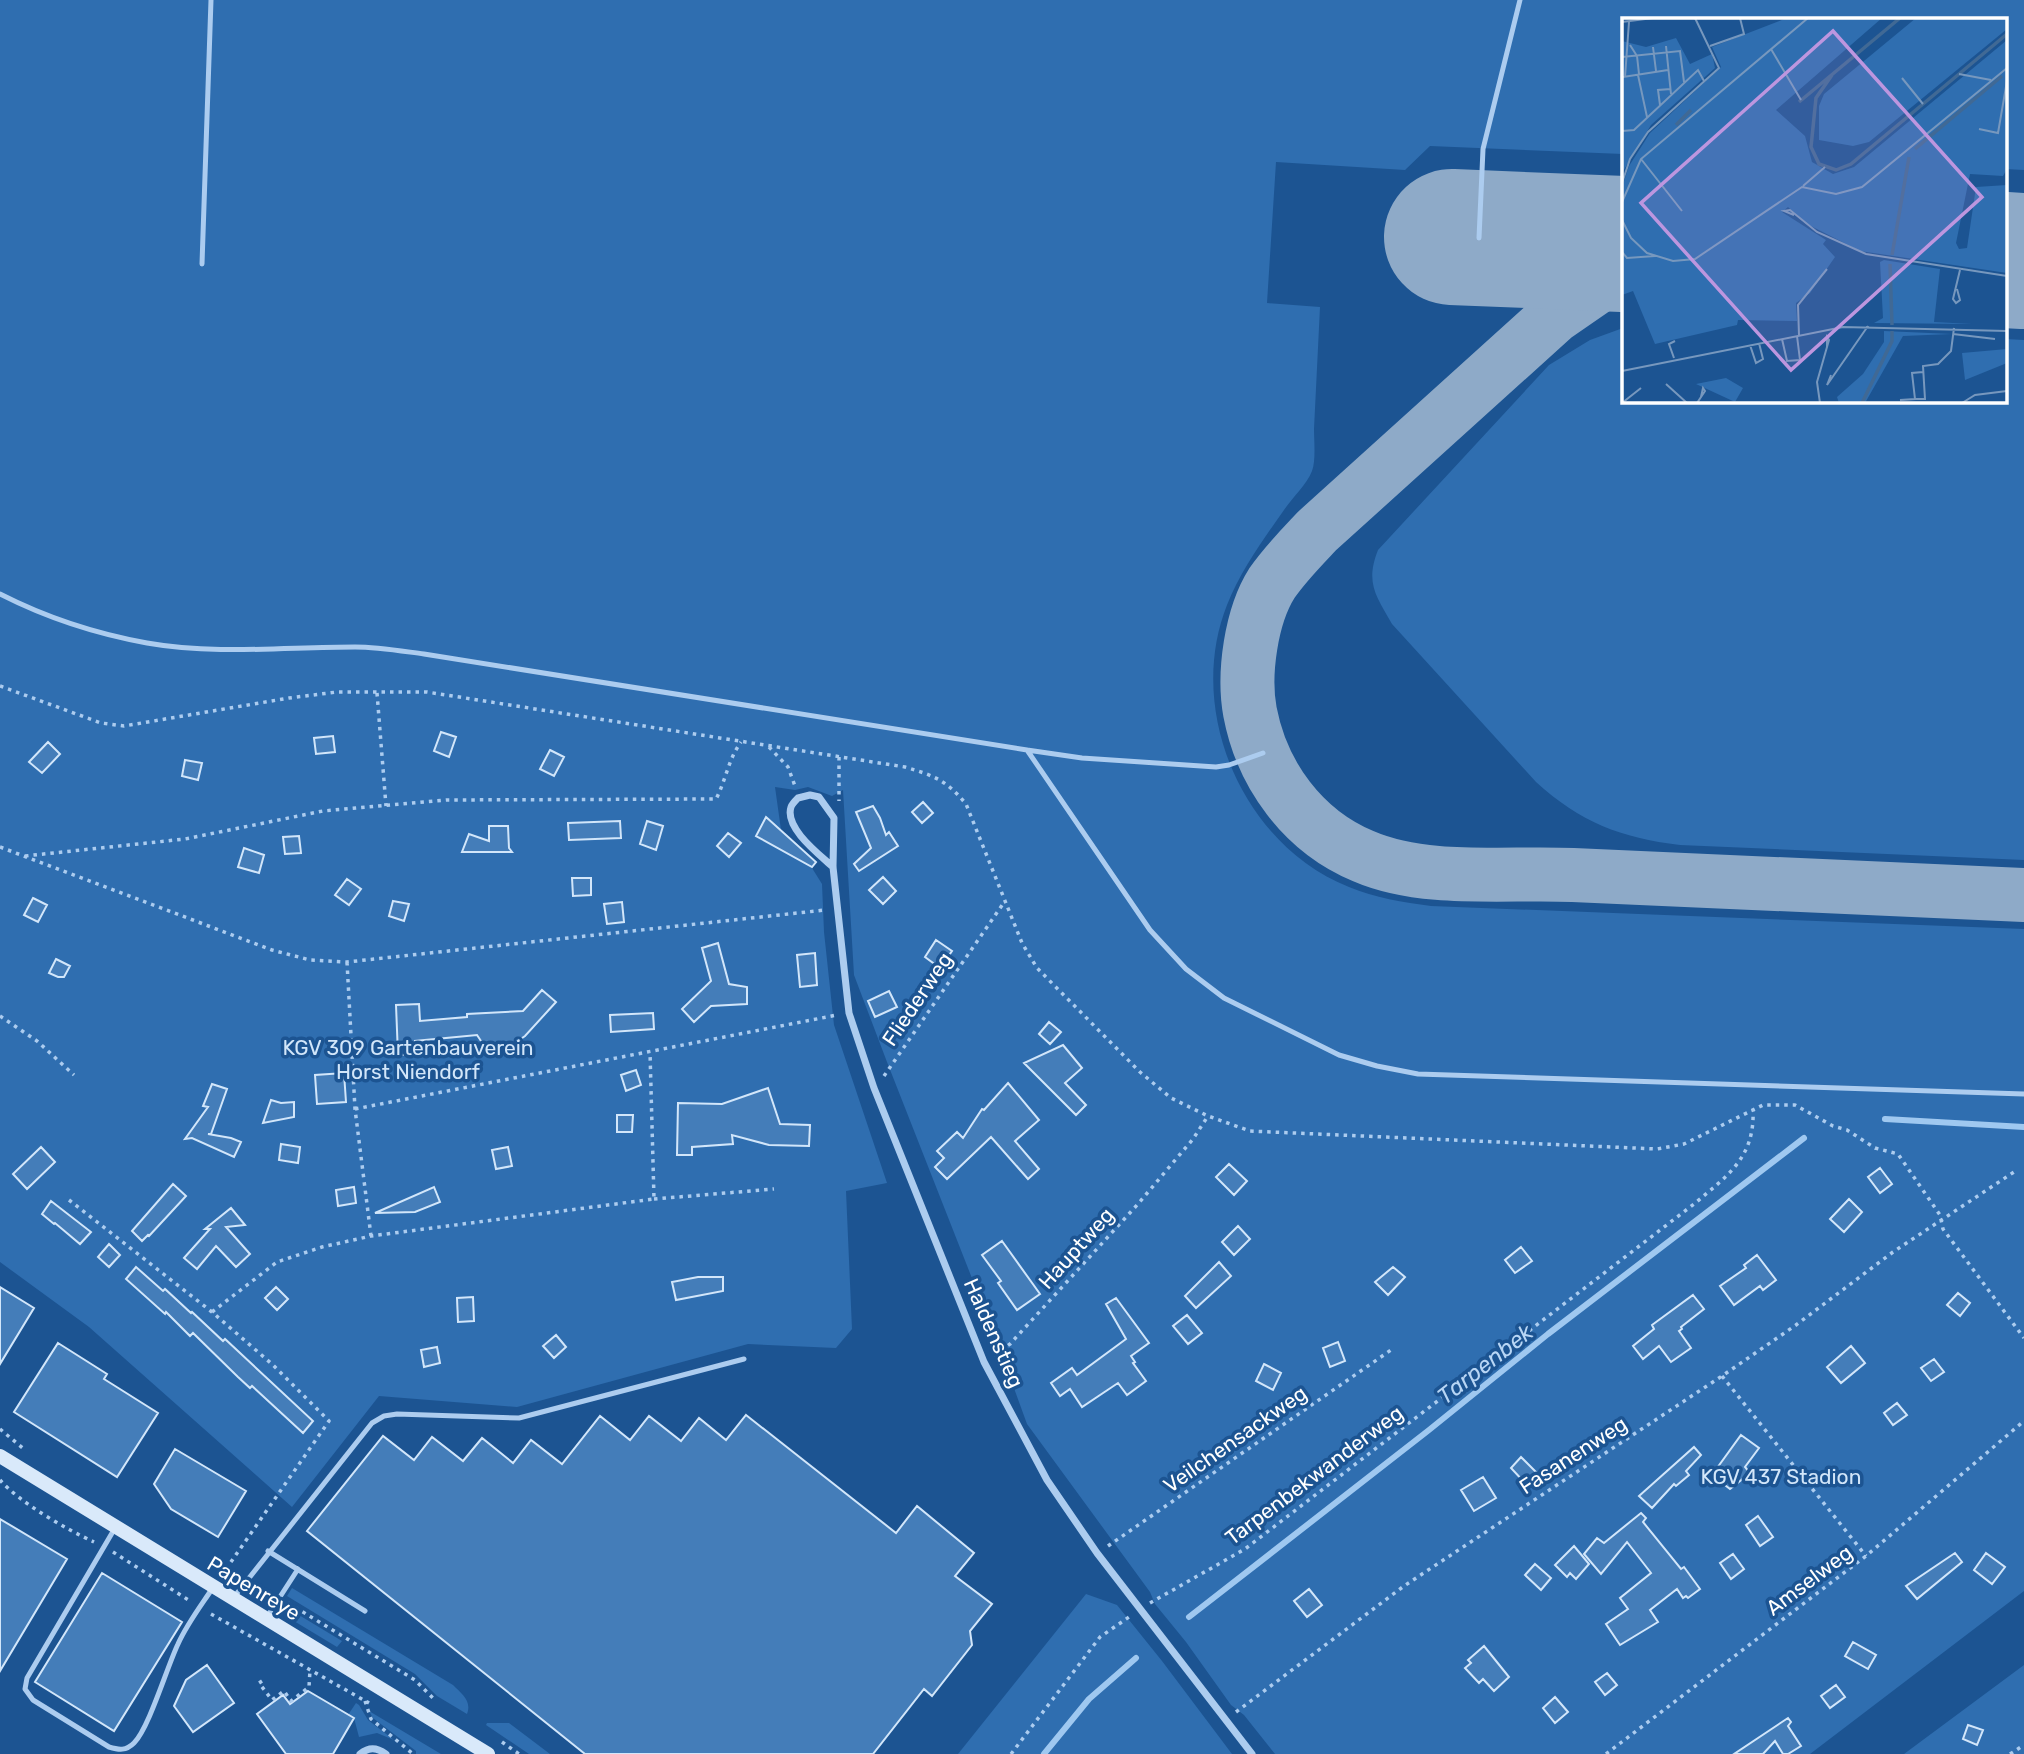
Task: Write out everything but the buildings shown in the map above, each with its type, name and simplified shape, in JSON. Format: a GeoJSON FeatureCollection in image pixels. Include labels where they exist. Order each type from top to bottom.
{"type":"FeatureCollection","features":[{"type":"Feature","properties":{"kind":"main road","name":"Papenreye"},"geometry":{"type":"LineString","coordinates":[[0,1456],[488,1754]]}},
{"type":"Feature","properties":{"kind":"street"},"geometry":{"type":"LineString","coordinates":[[833,867],[796,830],[790,819],[791,808],[798,798],[810,795],[819,797],[834,818]]}},
{"type":"Feature","properties":{"kind":"street","name":"Haldenstieg"},"geometry":{"type":"LineString","coordinates":[[834,818],[833,867],[849,1013],[874,1088],[984,1362],[1047,1480],[1097,1553],[1252,1754]]}},
{"type":"Feature","properties":{"kind":"street"},"geometry":{"type":"LineString","coordinates":[[360,1754],[366,1749],[376,1748],[386,1754]]}},
{"type":"Feature","properties":{"kind":"lane"},"geometry":{"type":"LineString","coordinates":[[202,264],[211,0]]}},
{"type":"Feature","properties":{"kind":"lane"},"geometry":{"type":"LineString","coordinates":[[1479,238],[1483,149],[1520,0]]}},
{"type":"Feature","properties":{"kind":"lane"},"geometry":{"type":"LineString","coordinates":[[0,594],[22,605],[95,631],[148,643],[271,650],[358,647],[424,654],[1082,758],[1216,767],[1262,753]]}},
{"type":"Feature","properties":{"kind":"lane"},"geometry":{"type":"LineString","coordinates":[[1027,750],[1150,930],[1186,970],[1224,998],[1339,1055],[1418,1074],[2024,1094]]}},
{"type":"Feature","properties":{"kind":"lane"},"geometry":{"type":"LineString","coordinates":[[232,1600],[268,1551],[372,1423],[384,1416],[397,1414],[519,1418],[744,1359]]}},
{"type":"Feature","properties":{"kind":"lane"},"geometry":{"type":"LineString","coordinates":[[115,1528],[27,1678],[25,1689],[33,1700],[109,1747],[120,1750],[129,1748],[141,1735],[178,1643],[213,1588]]}},
{"type":"Feature","properties":{"kind":"lane"},"geometry":{"type":"LineString","coordinates":[[268,1551],[365,1611]]}},
{"type":"Feature","properties":{"kind":"lane"},"geometry":{"type":"LineString","coordinates":[[266,1620],[298,1569]]}},
{"type":"Feature","properties":{"kind":"path"},"geometry":{"type":"LineString","coordinates":[[0,686],[101,723],[114,725],[337,692],[426,692],[905,767],[934,776],[951,787],[966,804],[1022,943],[1037,968],[1171,1098],[1208,1116],[1250,1130],[1657,1149],[1684,1144],[1763,1105],[1795,1105],[1833,1126],[1847,1129],[1875,1148],[1898,1154],[1940,1215],[1953,1242],[2024,1338]]}},
{"type":"Feature","properties":{"kind":"path"},"geometry":{"type":"LineString","coordinates":[[377,693],[386,806]]}},
{"type":"Feature","properties":{"kind":"path"},"geometry":{"type":"LineString","coordinates":[[23,857],[186,839],[323,811],[446,800],[716,799],[731,756],[741,742]]}},
{"type":"Feature","properties":{"kind":"path"},"geometry":{"type":"LineString","coordinates":[[767,746],[793,775],[798,798]]}},
{"type":"Feature","properties":{"kind":"path"},"geometry":{"type":"LineString","coordinates":[[834,818],[839,800],[839,757]]}},
{"type":"Feature","properties":{"kind":"path"},"geometry":{"type":"LineString","coordinates":[[0,847],[272,950],[310,960],[346,962],[837,909]]}},
{"type":"Feature","properties":{"kind":"path","name":"Fliederweg"},"geometry":{"type":"LineString","coordinates":[[874,1088],[1005,901]]}},
{"type":"Feature","properties":{"kind":"path"},"geometry":{"type":"LineString","coordinates":[[346,962],[355,1109],[371,1236]]}},
{"type":"Feature","properties":{"kind":"path"},"geometry":{"type":"LineString","coordinates":[[355,1109],[849,1013]]}},
{"type":"Feature","properties":{"kind":"path"},"geometry":{"type":"LineString","coordinates":[[0,1016],[37,1041],[74,1075]]}},
{"type":"Feature","properties":{"kind":"path"},"geometry":{"type":"LineString","coordinates":[[650,1052],[654,1199]]}},
{"type":"Feature","properties":{"kind":"path","name":"Tarpenbekwanderweg"},"geometry":{"type":"LineString","coordinates":[[1011,1754],[1100,1637],[1140,1609],[1245,1549],[1695,1204],[1733,1170],[1744,1155],[1750,1142],[1753,1110]]}},
{"type":"Feature","properties":{"kind":"path","name":"Hauptweg"},"geometry":{"type":"LineString","coordinates":[[984,1362],[1010,1344],[1138,1203],[1185,1148],[1208,1116]]}},
{"type":"Feature","properties":{"kind":"path","name":"Fasanenweg"},"geometry":{"type":"LineString","coordinates":[[1225,1720],[1404,1586],[1722,1376],[1796,1325],[1893,1252],[2014,1172]]}},
{"type":"Feature","properties":{"kind":"path"},"geometry":{"type":"LineString","coordinates":[[212,1312],[277,1262],[323,1247],[371,1236],[654,1199],[774,1189]]}},
{"type":"Feature","properties":{"kind":"path"},"geometry":{"type":"LineString","coordinates":[[69,1200],[212,1312],[273,1364],[330,1421],[213,1588]]}},
{"type":"Feature","properties":{"kind":"path","name":"Veilchensackweg"},"geometry":{"type":"LineString","coordinates":[[1097,1553],[1391,1350]]}},
{"type":"Feature","properties":{"kind":"path"},"geometry":{"type":"LineString","coordinates":[[1722,1376],[1866,1556]]}},
{"type":"Feature","properties":{"kind":"path","name":"Amselweg"},"geometry":{"type":"LineString","coordinates":[[1606,1754],[1866,1556],[2024,1421]]}},
{"type":"Feature","properties":{"kind":"path"},"geometry":{"type":"LineString","coordinates":[[0,1480],[9,1490],[74,1533],[104,1546],[200,1607],[375,1707]]}},
{"type":"Feature","properties":{"kind":"path"},"geometry":{"type":"LineString","coordinates":[[224,1573],[244,1583]]}},
{"type":"Feature","properties":{"kind":"path"},"geometry":{"type":"LineString","coordinates":[[280,1598],[415,1680],[439,1704]]}},
{"type":"Feature","properties":{"kind":"path"},"geometry":{"type":"LineString","coordinates":[[262,1681],[259,1683],[272,1700],[284,1691],[291,1701],[309,1687],[310,1670]]}},
{"type":"Feature","properties":{"kind":"path"},"geometry":{"type":"LineString","coordinates":[[365,1701],[371,1719],[413,1754]]}},
{"type":"Feature","properties":{"kind":"path"},"geometry":{"type":"LineString","coordinates":[[496,1739],[519,1754]]}},
{"type":"Feature","properties":{"kind":"path"},"geometry":{"type":"LineString","coordinates":[[2010,1754],[2024,1745]]}},
{"type":"Feature","properties":{"kind":"green space"},"geometry":{"type":"Polygon","coordinates":[[[0,0],[2024,0],[2024,170],[2007,169],[2007,18],[1622,18],[1622,154],[1430,146],[1405,170],[1276,162],[1267,303],[1320,307],[1314,461],[1307,481],[1287,505],[1246,567],[1227,605],[1216,646],[1213,688],[1219,730],[1232,770],[1253,807],[1279,840],[1312,867],[1349,887],[1369,894],[1431,906],[2024,929],[2024,1591],[1810,1754],[1275,1754],[1244,1715],[1231,1705],[1155,1604],[1150,1592],[1027,1424],[854,975],[843,790],[832,796],[808,787],[795,790],[775,787],[782,837],[790,838],[797,844],[822,884],[834,1025],[887,1183],[846,1191],[852,1329],[836,1348],[748,1344],[517,1407],[379,1396],[292,1507],[89,1327],[0,1262],[0,0]]]}},
{"type":"Feature","properties":{"kind":"green space"},"geometry":{"type":"Polygon","coordinates":[[[1622,328],[1622,402],[2007,402],[2007,339],[2024,340],[2024,860],[1680,845],[1620,833],[1585,818],[1536,782],[1392,624],[1377,597],[1372,581],[1378,550],[1549,365],[1590,340],[1622,328]]]}},
{"type":"Feature","properties":{"kind":"green space"},"geometry":{"type":"Polygon","coordinates":[[[292,1588],[453,1685],[467,1701],[467,1714],[437,1696],[415,1674],[287,1596],[292,1588]]]}},
{"type":"Feature","properties":{"kind":"green space"},"geometry":{"type":"Polygon","coordinates":[[[1086,1594],[1117,1605],[1232,1754],[958,1754],[1086,1594]]]}},
{"type":"Feature","properties":{"kind":"green space"},"geometry":{"type":"Polygon","coordinates":[[[284,1606],[342,1641],[337,1647],[284,1615],[284,1606]]]}},
{"type":"Feature","properties":{"kind":"green space"},"geometry":{"type":"Polygon","coordinates":[[[2024,1665],[2024,1754],[1904,1754],[2024,1665]]]}},
{"type":"Feature","properties":{"kind":"green space"},"geometry":{"type":"Polygon","coordinates":[[[356,1703],[368,1720],[394,1740],[377,1733],[359,1737],[354,1718],[348,1715],[356,1703]]]}},
{"type":"Feature","properties":{"kind":"green space"},"geometry":{"type":"Polygon","coordinates":[[[369,1711],[441,1754],[416,1754],[416,1751],[373,1718],[369,1711]]]}},
{"type":"Feature","properties":{"kind":"green space"},"geometry":{"type":"Polygon","coordinates":[[[509,1723],[550,1754],[529,1754],[486,1725],[509,1723]]]}},
{"type":"Feature","properties":{"kind":"waterway"},"geometry":{"type":"LineString","coordinates":[[1885,1119],[2024,1127]]}},
{"type":"Feature","properties":{"kind":"waterway","name":"Tarpenbek"},"geometry":{"type":"LineString","coordinates":[[1189,1617],[1548,1334],[1804,1138]]}},
{"type":"Feature","properties":{"kind":"waterway","name":"Tarpenbek"},"geometry":{"type":"LineString","coordinates":[[1044,1754],[1089,1699],[1136,1658]]}},
{"type":"Feature","properties":{"kind":"taxiway"},"geometry":{"type":"LineString","coordinates":[[1622,275],[1597,287],[1555,316],[1317,531],[1272,583],[1254,628],[1248,663],[1248,697],[1256,735],[1275,779],[1304,816],[1341,845],[1363,856],[1413,870],[2024,895]]}},
{"type":"Feature","properties":{"kind":"runway"},"geometry":{"type":"LineString","coordinates":[[1452,237],[1622,244]]}},
{"type":"Feature","properties":{"kind":"runway"},"geometry":{"type":"LineString","coordinates":[[2007,260],[2024,261]]}},
{"type":"Feature","properties":{"kind":"park label","name":"KGV 309 Gartenbauverein Horst Niendorf"},"geometry":{"type":"Point","coordinates":[408,1059]}},
{"type":"Feature","properties":{"kind":"park label","name":"KGV 437 Stadion"},"geometry":{"type":"Point","coordinates":[1781,1476]}}]}
